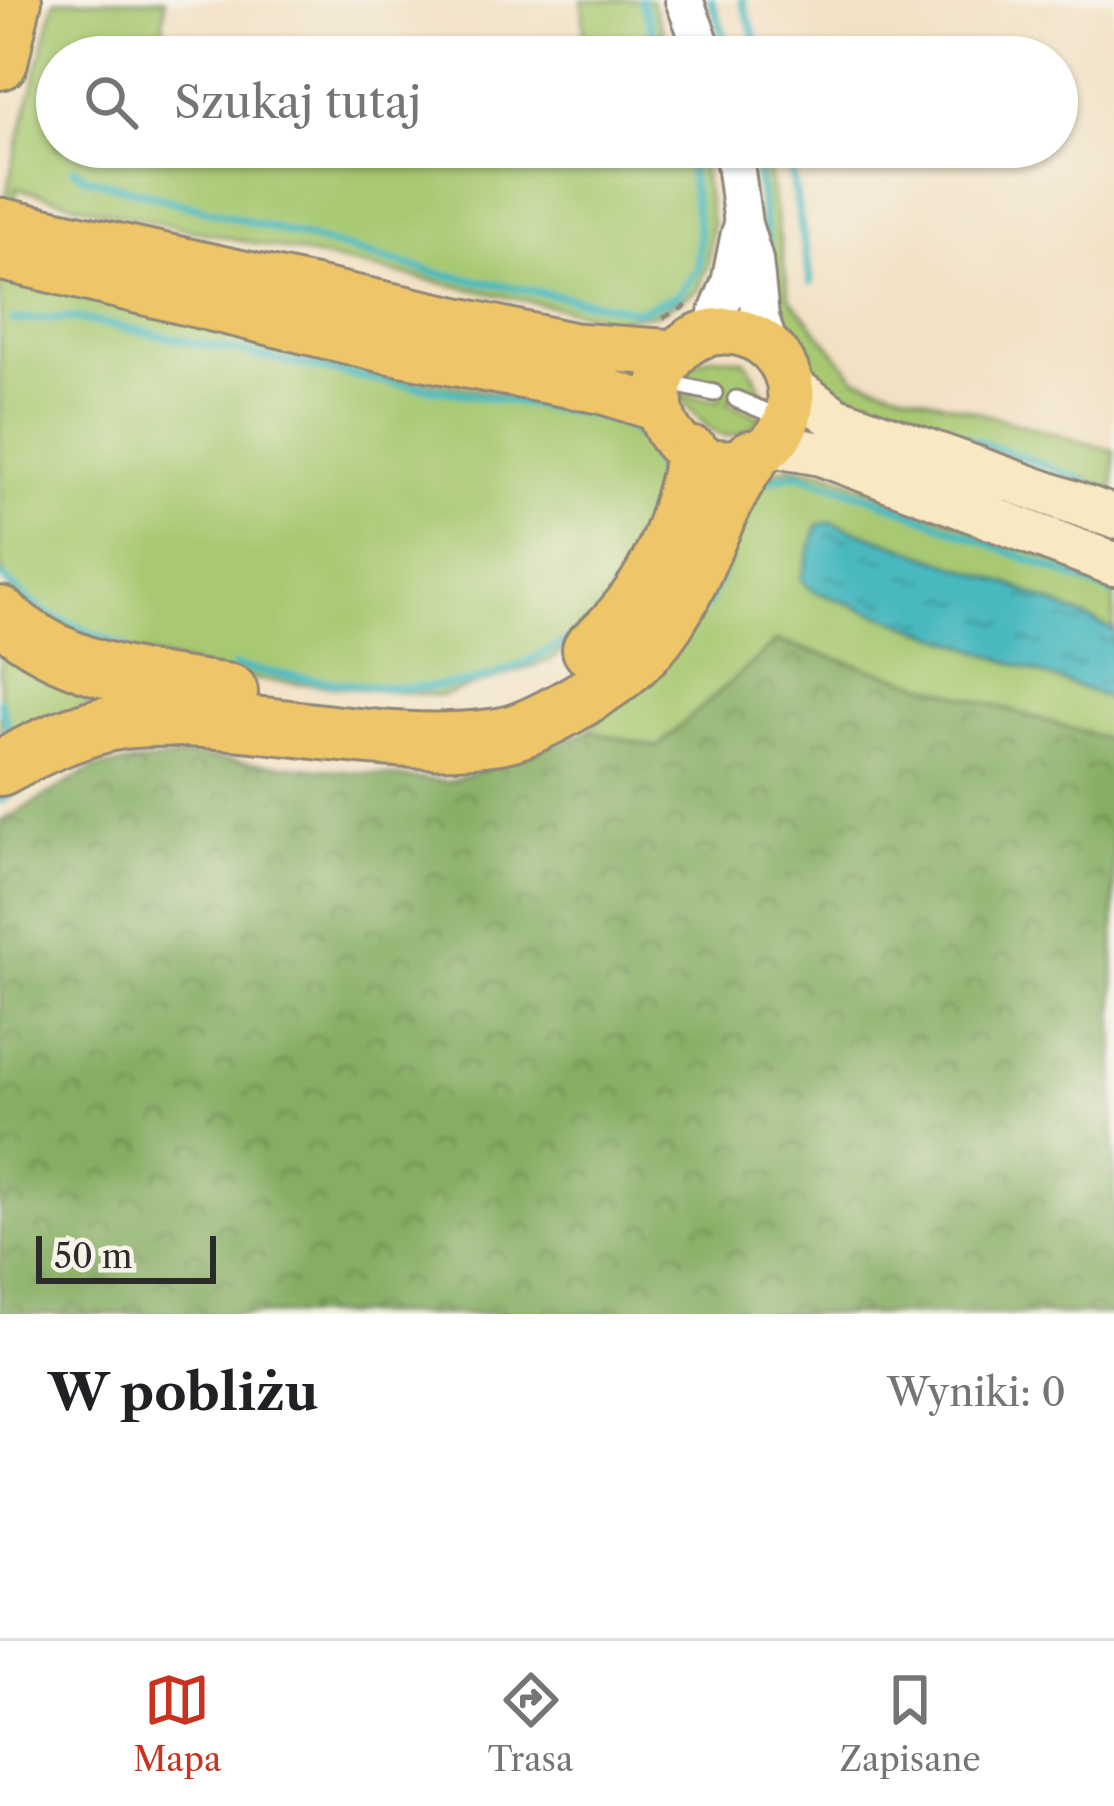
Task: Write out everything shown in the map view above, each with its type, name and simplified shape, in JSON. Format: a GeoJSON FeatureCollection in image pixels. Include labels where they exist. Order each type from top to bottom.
{"type":"FeatureCollection","features":[{"type":"Feature","properties":{"kind":"highway"},"geometry":{"type":"LineString","coordinates":[[0,62],[14,0]]}},
{"type":"Feature","properties":{"kind":"highway"},"geometry":{"type":"LineString","coordinates":[[0,768],[78,733],[120,722],[180,718],[435,742],[505,735],[582,699],[632,663],[660,633],[700,563],[730,486],[775,428]]}},
{"type":"Feature","properties":{"kind":"highway"},"geometry":{"type":"LineString","coordinates":[[0,614],[64,659],[150,680],[390,712],[444,709],[517,695],[560,674],[624,621],[676,528],[693,455]]}},
{"type":"Feature","properties":{"kind":"main road"},"geometry":{"type":"LineString","coordinates":[[6,240],[382,349],[604,391],[677,349],[731,330],[752,335],[769,346],[788,372],[775,428]]}},
{"type":"Feature","properties":{"kind":"main road"},"geometry":{"type":"LineString","coordinates":[[677,349],[671,436],[693,455],[732,463],[775,428],[835,418],[1114,517]]}},
{"type":"Feature","properties":{"kind":"main road"},"geometry":{"type":"LineString","coordinates":[[775,428],[821,454],[1114,564]]}},
{"type":"Feature","properties":{"kind":"street"},"geometry":{"type":"LineString","coordinates":[[684,0],[698,36]]}},
{"type":"Feature","properties":{"kind":"street"},"geometry":{"type":"LineString","coordinates":[[735,168],[742,224],[754,260],[760,317],[769,346]]}},
{"type":"Feature","properties":{"kind":"street"},"geometry":{"type":"LineString","coordinates":[[677,349],[730,283],[742,224]]}},
{"type":"Feature","properties":{"kind":"lane"},"geometry":{"type":"LineString","coordinates":[[677,349],[714,393]]}},
{"type":"Feature","properties":{"kind":"lane"},"geometry":{"type":"LineString","coordinates":[[736,399],[775,428]]}},
{"type":"Feature","properties":{"kind":"green space"},"geometry":{"type":"Polygon","coordinates":[[[55,0],[165,0],[162,36],[46,36],[55,0]]]}},
{"type":"Feature","properties":{"kind":"green space"},"geometry":{"type":"Polygon","coordinates":[[[582,0],[651,0],[665,36],[585,36],[582,0]]]}},
{"type":"Feature","properties":{"kind":"green space"},"geometry":{"type":"Polygon","coordinates":[[[36,74],[36,168],[702,168],[712,223],[708,265],[698,290],[657,314],[612,319],[103,211],[17,188],[1,279],[202,319],[376,371],[625,415],[648,434],[672,473],[623,599],[551,660],[442,696],[251,679],[67,636],[14,601],[0,565],[0,230],[36,74]]]}},
{"type":"Feature","properties":{"kind":"green space"},"geometry":{"type":"Polygon","coordinates":[[[754,168],[768,168],[789,297],[856,378],[1114,451],[1114,491],[1085,478],[920,430],[817,389],[773,315],[754,168]]]}},
{"type":"Feature","properties":{"kind":"green space"},"geometry":{"type":"Polygon","coordinates":[[[714,356],[744,360],[771,406],[735,391],[728,403],[763,417],[734,435],[713,430],[674,393],[719,401],[722,388],[683,375],[694,364],[714,356]]]}},
{"type":"Feature","properties":{"kind":"green space"},"geometry":{"type":"Polygon","coordinates":[[[790,466],[825,471],[1114,582],[1114,630],[1010,585],[831,522],[802,579],[811,590],[1114,700],[1114,741],[777,641],[657,747],[588,731],[688,632],[759,476],[790,466]]]}},
{"type":"Feature","properties":{"kind":"green space"},"geometry":{"type":"Polygon","coordinates":[[[0,640],[112,693],[0,751],[0,640]]]}},
{"type":"Feature","properties":{"kind":"green space"},"geometry":{"type":"Polygon","coordinates":[[[777,641],[1114,741],[1114,1314],[0,1314],[0,822],[94,768],[189,756],[450,782],[588,731],[657,747],[777,641]]]}},
{"type":"Feature","properties":{"kind":"water"},"geometry":{"type":"Polygon","coordinates":[[[831,522],[1010,585],[1114,630],[1114,700],[811,590],[801,579],[818,525],[831,522]]]}},
{"type":"Feature","properties":{"kind":"waterway"},"geometry":{"type":"LineString","coordinates":[[641,0],[654,36]]}},
{"type":"Feature","properties":{"kind":"waterway"},"geometry":{"type":"LineString","coordinates":[[711,0],[724,36]]}},
{"type":"Feature","properties":{"kind":"waterway"},"geometry":{"type":"LineString","coordinates":[[742,0],[755,36]]}},
{"type":"Feature","properties":{"kind":"waterway"},"geometry":{"type":"LineString","coordinates":[[74,169],[85,177],[436,273],[638,311],[677,296],[698,269],[699,231],[689,168]]}},
{"type":"Feature","properties":{"kind":"waterway"},"geometry":{"type":"LineString","coordinates":[[757,168],[768,250]]}},
{"type":"Feature","properties":{"kind":"waterway"},"geometry":{"type":"LineString","coordinates":[[791,168],[811,282]]}},
{"type":"Feature","properties":{"kind":"waterway"},"geometry":{"type":"LineString","coordinates":[[776,313],[816,383]]}},
{"type":"Feature","properties":{"kind":"waterway"},"geometry":{"type":"LineString","coordinates":[[14,320],[76,318],[372,379],[590,414],[626,425],[648,443],[663,484]]}},
{"type":"Feature","properties":{"kind":"waterway"},"geometry":{"type":"LineString","coordinates":[[829,390],[1044,465],[1114,495]]}},
{"type":"Feature","properties":{"kind":"waterway"},"geometry":{"type":"LineString","coordinates":[[761,482],[797,473],[874,498],[1114,593]]}},
{"type":"Feature","properties":{"kind":"waterway"},"geometry":{"type":"LineString","coordinates":[[0,576],[45,613],[125,648]]}},
{"type":"Feature","properties":{"kind":"waterway"},"geometry":{"type":"LineString","coordinates":[[706,606],[720,576]]}},
{"type":"Feature","properties":{"kind":"waterway"},"geometry":{"type":"LineString","coordinates":[[234,667],[354,685],[445,686],[499,673],[569,640]]}},
{"type":"Feature","properties":{"kind":"waterway"},"geometry":{"type":"LineString","coordinates":[[0,701],[8,727]]}},
{"type":"Feature","properties":{"kind":"waterway"},"geometry":{"type":"LineString","coordinates":[[45,775],[76,762]]}},
{"type":"Feature","properties":{"kind":"waterway"},"geometry":{"type":"LineString","coordinates":[[0,800],[21,787]]}}]}
